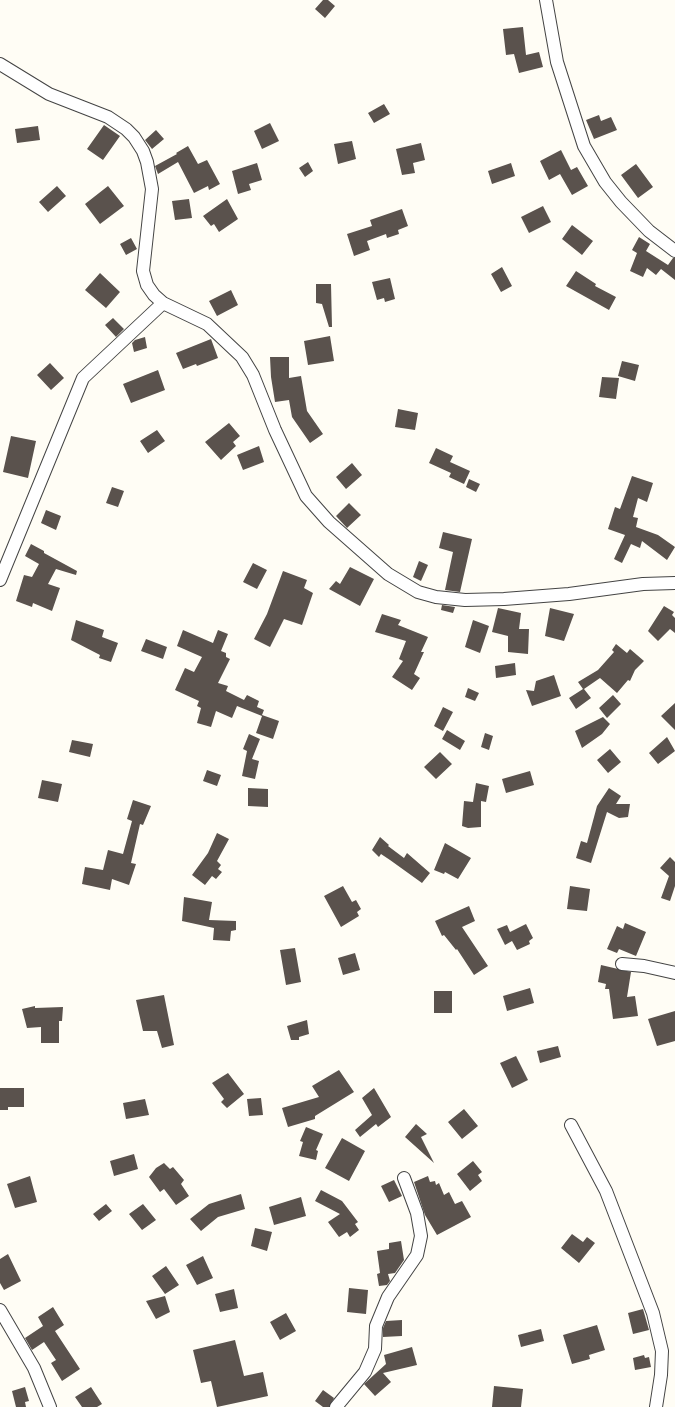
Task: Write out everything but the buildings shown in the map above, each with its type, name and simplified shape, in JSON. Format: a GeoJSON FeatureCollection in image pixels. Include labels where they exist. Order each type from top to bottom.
{"type":"FeatureCollection","features":[{"type":"Feature","properties":{"kind":"street"},"geometry":{"type":"LineString","coordinates":[[546,0],[557,62],[584,146],[605,182],[621,202],[648,231],[675,251]]}},
{"type":"Feature","properties":{"kind":"street"},"geometry":{"type":"LineString","coordinates":[[0,64],[49,94],[108,117],[126,129],[134,137],[143,151],[147,162],[152,189],[143,271],[147,285],[154,295],[164,303],[207,324],[242,357],[253,375],[275,430],[306,496],[329,522],[397,580],[418,592],[431,596],[465,600],[533,597],[643,584],[675,583]]}},
{"type":"Feature","properties":{"kind":"street"},"geometry":{"type":"LineString","coordinates":[[0,580],[83,378],[164,303]]}},
{"type":"Feature","properties":{"kind":"street"},"geometry":{"type":"LineString","coordinates":[[622,964],[644,966],[675,973]]}},
{"type":"Feature","properties":{"kind":"street"},"geometry":{"type":"LineString","coordinates":[[571,1125],[606,1191],[653,1313],[662,1351],[661,1375],[656,1407]]}},
{"type":"Feature","properties":{"kind":"street"},"geometry":{"type":"LineString","coordinates":[[336,1407],[365,1372],[375,1349],[376,1326],[388,1297],[417,1255],[421,1236],[417,1213],[404,1178]]}},
{"type":"Feature","properties":{"kind":"street"},"geometry":{"type":"LineString","coordinates":[[0,1310],[34,1368],[50,1407]]}}]}
